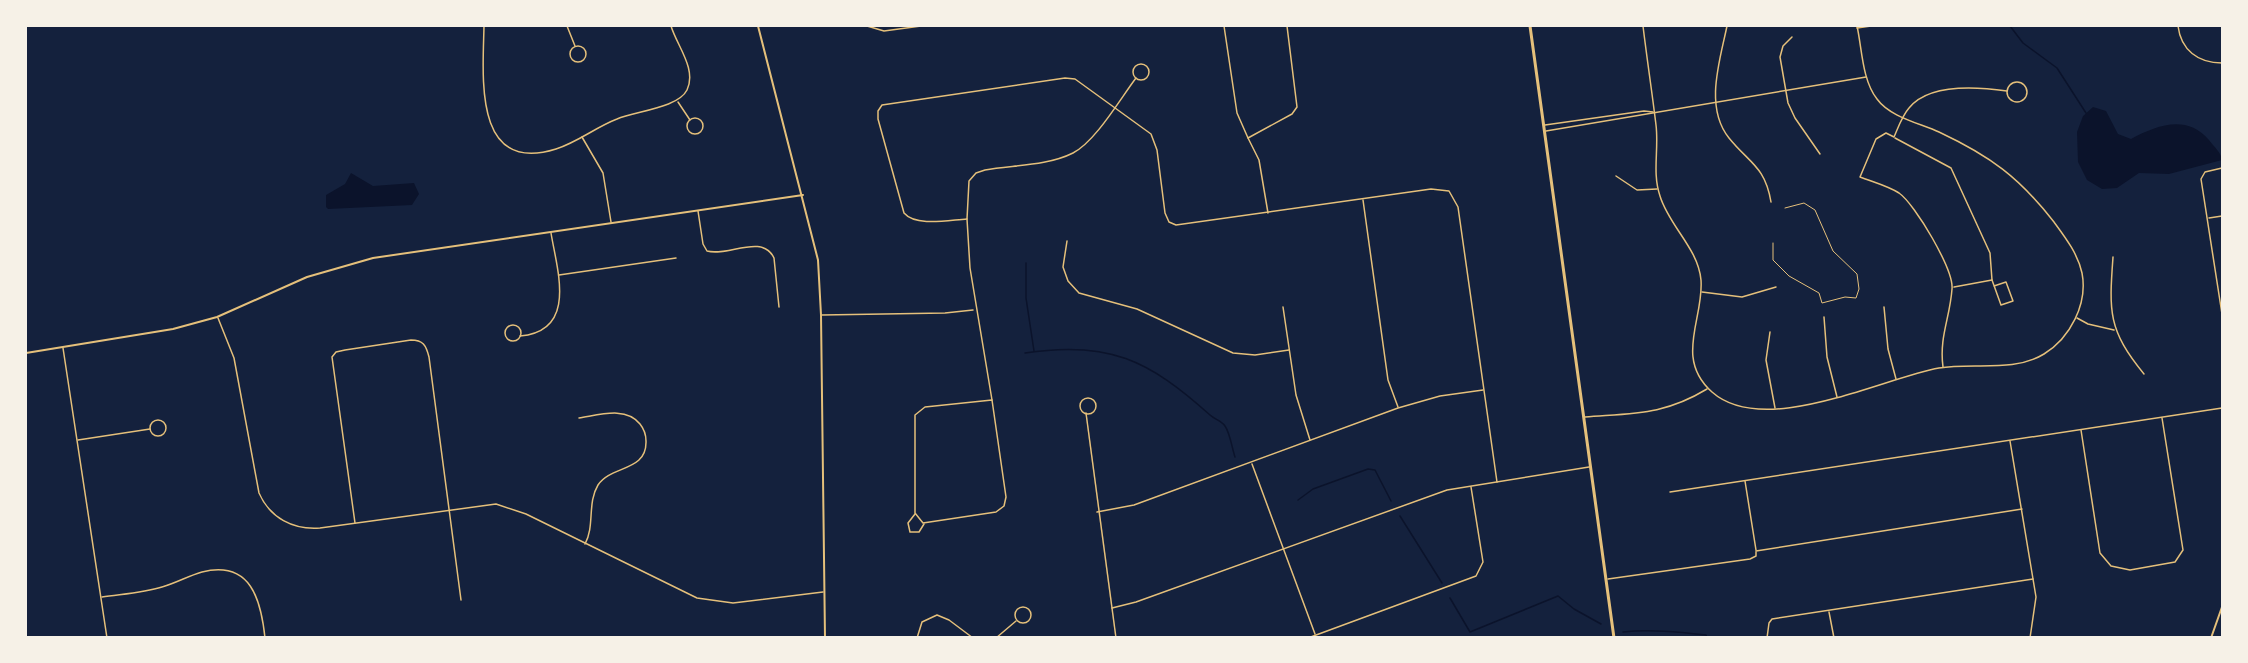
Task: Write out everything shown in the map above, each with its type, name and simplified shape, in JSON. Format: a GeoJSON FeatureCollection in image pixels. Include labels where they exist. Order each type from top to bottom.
{"type":"FeatureCollection","features":[{"type":"Feature","properties":{"kind":"main road"},"geometry":{"type":"LineString","coordinates":[[1530,26],[1614,638]]}},
{"type":"Feature","properties":{"kind":"street"},"geometry":{"type":"LineString","coordinates":[[484,26],[485,92],[491,125],[498,139],[511,149],[535,153],[562,147],[628,114],[678,101],[688,87],[690,73],[671,26]]}},
{"type":"Feature","properties":{"kind":"street"},"geometry":{"type":"LineString","coordinates":[[567,26],[575,46]]}},
{"type":"Feature","properties":{"kind":"street"},"geometry":{"type":"LineString","coordinates":[[758,26],[817,250],[821,315],[825,638]]}},
{"type":"Feature","properties":{"kind":"street"},"geometry":{"type":"LineString","coordinates":[[867,26],[884,31],[921,26]]}},
{"type":"Feature","properties":{"kind":"street"},"geometry":{"type":"LineString","coordinates":[[1224,26],[1237,112],[1259,160],[1268,214]]}},
{"type":"Feature","properties":{"kind":"street"},"geometry":{"type":"LineString","coordinates":[[1248,138],[1292,114],[1297,107],[1287,26]]}},
{"type":"Feature","properties":{"kind":"street"},"geometry":{"type":"LineString","coordinates":[[1643,26],[1654,112],[1658,189],[1671,222],[1697,261],[1701,292],[1693,332],[1693,350],[1697,369],[1708,388],[1735,406],[1749,409],[1775,409],[1837,398],[1944,368],[2011,365],[2033,359],[2059,342],[2076,318],[2083,295],[2078,260],[2062,233],[2032,194],[1994,162],[1881,104],[1872,92],[1867,77],[1857,27],[1871,26]]}},
{"type":"Feature","properties":{"kind":"street"},"geometry":{"type":"LineString","coordinates":[[1727,26],[1716,75],[1716,101],[1723,130],[1759,168],[1767,183],[1771,201]]}},
{"type":"Feature","properties":{"kind":"street"},"geometry":{"type":"LineString","coordinates":[[1926,26],[1936,26]]}},
{"type":"Feature","properties":{"kind":"street"},"geometry":{"type":"LineString","coordinates":[[2178,26],[2184,44],[2194,56],[2208,62],[2223,63]]}},
{"type":"Feature","properties":{"kind":"street"},"geometry":{"type":"LineString","coordinates":[[1792,37],[1783,46],[1780,57],[1786,91],[1794,118],[1820,154]]}},
{"type":"Feature","properties":{"kind":"street"},"geometry":{"type":"LineString","coordinates":[[575,46],[580,46],[585,51],[582,60],[577,61],[571,57],[571,50],[575,46]]}},
{"type":"Feature","properties":{"kind":"street"},"geometry":{"type":"LineString","coordinates":[[1140,64],[1147,66],[1148,76],[1144,80],[1136,78],[1134,74],[1136,67],[1140,64]]}},
{"type":"Feature","properties":{"kind":"street"},"geometry":{"type":"LineString","coordinates":[[967,219],[920,220],[910,218],[904,213],[878,119],[878,111],[882,105],[1071,77],[1151,134],[1157,150],[1167,218],[1176,225],[1268,214],[1436,188],[1449,191],[1455,197],[1497,482]]}},
{"type":"Feature","properties":{"kind":"street"},"geometry":{"type":"LineString","coordinates":[[1545,131],[1867,77]]}},
{"type":"Feature","properties":{"kind":"street"},"geometry":{"type":"LineString","coordinates":[[924,523],[996,512],[1004,506],[1006,497],[992,400],[975,309],[967,219],[967,186],[972,176],[985,170],[1051,160],[1075,152],[1089,140],[1136,78]]}},
{"type":"Feature","properties":{"kind":"street"},"geometry":{"type":"LineString","coordinates":[[2019,82],[2026,88],[2027,94],[2024,100],[2014,102],[2007,91],[2013,83],[2019,82]]}},
{"type":"Feature","properties":{"kind":"street"},"geometry":{"type":"LineString","coordinates":[[1894,137],[1903,117],[1916,101],[1930,95],[1972,89],[2007,91]]}},
{"type":"Feature","properties":{"kind":"street"},"geometry":{"type":"LineString","coordinates":[[678,101],[690,120]]}},
{"type":"Feature","properties":{"kind":"street"},"geometry":{"type":"LineString","coordinates":[[1544,125],[1644,111],[1654,112]]}},
{"type":"Feature","properties":{"kind":"street"},"geometry":{"type":"LineString","coordinates":[[698,119],[702,123],[699,133],[692,134],[688,130],[687,123],[690,120],[698,119]]}},
{"type":"Feature","properties":{"kind":"street"},"geometry":{"type":"LineString","coordinates":[[1944,368],[1940,347],[1953,287],[1945,263],[1911,204],[1900,194],[1860,177],[1876,139],[1886,134],[1894,137],[1951,168],[1990,253],[1992,280],[1994,286],[2001,305],[2013,301],[2007,282],[1994,286]]}},
{"type":"Feature","properties":{"kind":"street"},"geometry":{"type":"LineString","coordinates":[[582,136],[603,173],[611,223]]}},
{"type":"Feature","properties":{"kind":"street"},"geometry":{"type":"LineString","coordinates":[[2223,168],[2207,171],[2202,175],[2223,314]]}},
{"type":"Feature","properties":{"kind":"street"},"geometry":{"type":"LineString","coordinates":[[1616,176],[1637,190],[1658,189]]}},
{"type":"Feature","properties":{"kind":"street"},"geometry":{"type":"LineString","coordinates":[[26,353],[173,329],[218,317],[307,277],[349,263],[803,195]]}},
{"type":"Feature","properties":{"kind":"street"},"geometry":{"type":"LineString","coordinates":[[1363,200],[1389,380],[1398,408]]}},
{"type":"Feature","properties":{"kind":"street"},"geometry":{"type":"LineString","coordinates":[[698,211],[703,244],[707,251],[756,246],[771,252],[774,258],[779,307]]}},
{"type":"Feature","properties":{"kind":"street"},"geometry":{"type":"LineString","coordinates":[[2207,218],[2223,216]]}},
{"type":"Feature","properties":{"kind":"street"},"geometry":{"type":"LineString","coordinates":[[520,336],[521,331],[516,326],[508,327],[506,336],[512,341],[520,336],[540,331],[556,315],[560,301],[551,232]]}},
{"type":"Feature","properties":{"kind":"street"},"geometry":{"type":"LineString","coordinates":[[1067,241],[1063,261],[1065,274],[1079,293],[1137,309],[1233,353],[1255,355],[1289,350]]}},
{"type":"Feature","properties":{"kind":"street"},"geometry":{"type":"LineString","coordinates":[[2113,257],[2111,286],[2114,330],[2144,374]]}},
{"type":"Feature","properties":{"kind":"street"},"geometry":{"type":"LineString","coordinates":[[558,275],[676,258]]}},
{"type":"Feature","properties":{"kind":"street"},"geometry":{"type":"LineString","coordinates":[[1953,287],[1992,280]]}},
{"type":"Feature","properties":{"kind":"street"},"geometry":{"type":"LineString","coordinates":[[1701,292],[1742,297],[1776,287]]}},
{"type":"Feature","properties":{"kind":"street"},"geometry":{"type":"LineString","coordinates":[[1283,307],[1300,412],[1310,441]]}},
{"type":"Feature","properties":{"kind":"street"},"geometry":{"type":"LineString","coordinates":[[1884,307],[1888,349],[1896,380]]}},
{"type":"Feature","properties":{"kind":"street"},"geometry":{"type":"LineString","coordinates":[[821,315],[945,313],[975,309]]}},
{"type":"Feature","properties":{"kind":"street"},"geometry":{"type":"LineString","coordinates":[[218,317],[234,358],[257,487],[267,507],[286,522],[301,528],[496,504],[526,514],[704,600],[733,603],[825,592]]}},
{"type":"Feature","properties":{"kind":"street"},"geometry":{"type":"LineString","coordinates":[[1824,317],[1827,357],[1837,398]]}},
{"type":"Feature","properties":{"kind":"street"},"geometry":{"type":"LineString","coordinates":[[2076,318],[2088,324],[2114,330]]}},
{"type":"Feature","properties":{"kind":"street"},"geometry":{"type":"LineString","coordinates":[[1770,332],[1766,360],[1775,409]]}},
{"type":"Feature","properties":{"kind":"street"},"geometry":{"type":"LineString","coordinates":[[356,523],[332,357],[336,352],[345,350],[411,340],[420,341],[427,350],[461,600]]}},
{"type":"Feature","properties":{"kind":"street"},"geometry":{"type":"LineString","coordinates":[[63,347],[107,638]]}},
{"type":"Feature","properties":{"kind":"street"},"geometry":{"type":"LineString","coordinates":[[1583,417],[1662,410],[1681,404],[1708,388]]}},
{"type":"Feature","properties":{"kind":"street"},"geometry":{"type":"LineString","coordinates":[[1098,512],[1134,505],[1398,408],[1440,396],[1483,390]]}},
{"type":"Feature","properties":{"kind":"street"},"geometry":{"type":"LineString","coordinates":[[1086,413],[1093,412],[1096,408],[1090,398],[1083,400],[1080,405],[1086,413],[1116,638]]}},
{"type":"Feature","properties":{"kind":"street"},"geometry":{"type":"LineString","coordinates":[[924,523],[919,532],[910,532],[908,523],[915,513],[914,423],[917,411],[925,407],[992,400]]}},
{"type":"Feature","properties":{"kind":"street"},"geometry":{"type":"LineString","coordinates":[[1670,492],[2223,408]]}},
{"type":"Feature","properties":{"kind":"street"},"geometry":{"type":"LineString","coordinates":[[579,418],[626,414],[634,417],[644,428],[646,443],[638,461],[611,474],[599,484],[594,498],[590,536],[584,544]]}},
{"type":"Feature","properties":{"kind":"street"},"geometry":{"type":"LineString","coordinates":[[2080,429],[2100,553],[2111,566],[2130,570],[2175,562],[2183,550],[2162,417]]}},
{"type":"Feature","properties":{"kind":"street"},"geometry":{"type":"LineString","coordinates":[[77,440],[150,429],[156,421],[162,421],[166,427],[165,432],[159,436],[154,435],[150,429]]}},
{"type":"Feature","properties":{"kind":"street"},"geometry":{"type":"LineString","coordinates":[[2010,440],[2033,579],[2035,605],[2030,638]]}},
{"type":"Feature","properties":{"kind":"street"},"geometry":{"type":"LineString","coordinates":[[1252,462],[1315,635]]}},
{"type":"Feature","properties":{"kind":"street"},"geometry":{"type":"LineString","coordinates":[[1112,608],[1136,602],[1438,493],[1590,467]]}},
{"type":"Feature","properties":{"kind":"street"},"geometry":{"type":"LineString","coordinates":[[1605,580],[1750,559],[1756,556],[1745,480]]}},
{"type":"Feature","properties":{"kind":"street"},"geometry":{"type":"LineString","coordinates":[[1308,638],[1476,576],[1483,562],[1471,486]]}},
{"type":"Feature","properties":{"kind":"street"},"geometry":{"type":"LineString","coordinates":[[1756,551],[2022,509]]}},
{"type":"Feature","properties":{"kind":"street"},"geometry":{"type":"LineString","coordinates":[[915,513],[924,523]]}},
{"type":"Feature","properties":{"kind":"street"},"geometry":{"type":"LineString","coordinates":[[101,597],[157,588],[204,572],[226,571],[243,578],[255,591],[260,604],[265,638]]}},
{"type":"Feature","properties":{"kind":"street"},"geometry":{"type":"LineString","coordinates":[[1767,638],[1771,620],[2033,579]]}},
{"type":"Feature","properties":{"kind":"street"},"geometry":{"type":"LineString","coordinates":[[996,638],[1017,620],[1018,609],[1025,607],[1029,610],[1031,615],[1027,621],[1022,623],[1017,620]]}},
{"type":"Feature","properties":{"kind":"street"},"geometry":{"type":"LineString","coordinates":[[2211,638],[2223,607]]}},
{"type":"Feature","properties":{"kind":"street"},"geometry":{"type":"LineString","coordinates":[[1829,611],[1833,638]]}},
{"type":"Feature","properties":{"kind":"street"},"geometry":{"type":"LineString","coordinates":[[917,638],[922,622],[937,615],[949,620],[973,638]]}},
{"type":"Feature","properties":{"kind":"path"},"geometry":{"type":"LineString","coordinates":[[1773,243],[1773,260],[1789,276],[1819,293],[1822,303],[1845,297],[1857,298],[1859,289],[1857,274],[1833,251],[1815,210],[1810,204],[1804,203],[1785,208]]}},
{"type":"Feature","properties":{"kind":"water"},"geometry":{"type":"Polygon","coordinates":[[[2093,107],[2106,111],[2118,134],[2131,139],[2161,126],[2191,127],[2209,140],[2219,152],[2222,160],[2169,174],[2139,173],[2117,188],[2102,189],[2087,180],[2078,162],[2077,132],[2083,116],[2093,107]]]}},
{"type":"Feature","properties":{"kind":"water"},"geometry":{"type":"Polygon","coordinates":[[[351,173],[373,186],[414,183],[419,194],[412,205],[328,209],[326,195],[345,184],[351,173]]]}},
{"type":"Feature","properties":{"kind":"waterway"},"geometry":{"type":"LineString","coordinates":[[2010,26],[2023,43],[2057,68],[2086,113]]}},
{"type":"Feature","properties":{"kind":"waterway"},"geometry":{"type":"LineString","coordinates":[[1026,263],[1026,298],[1034,351]]}},
{"type":"Feature","properties":{"kind":"waterway"},"geometry":{"type":"LineString","coordinates":[[1025,353],[1080,349],[1104,352],[1147,368],[1167,380],[1224,424],[1235,457]]}},
{"type":"Feature","properties":{"kind":"waterway"},"geometry":{"type":"LineString","coordinates":[[1298,500],[1313,489],[1368,469],[1375,470],[1391,501]]}},
{"type":"Feature","properties":{"kind":"waterway"},"geometry":{"type":"LineString","coordinates":[[1400,516],[1442,583]]}},
{"type":"Feature","properties":{"kind":"waterway"},"geometry":{"type":"LineString","coordinates":[[1450,598],[1470,632],[1558,596],[1574,609],[1601,624]]}},
{"type":"Feature","properties":{"kind":"waterway"},"geometry":{"type":"LineString","coordinates":[[1623,632],[1675,632],[1706,635],[1707,638]]}}]}
